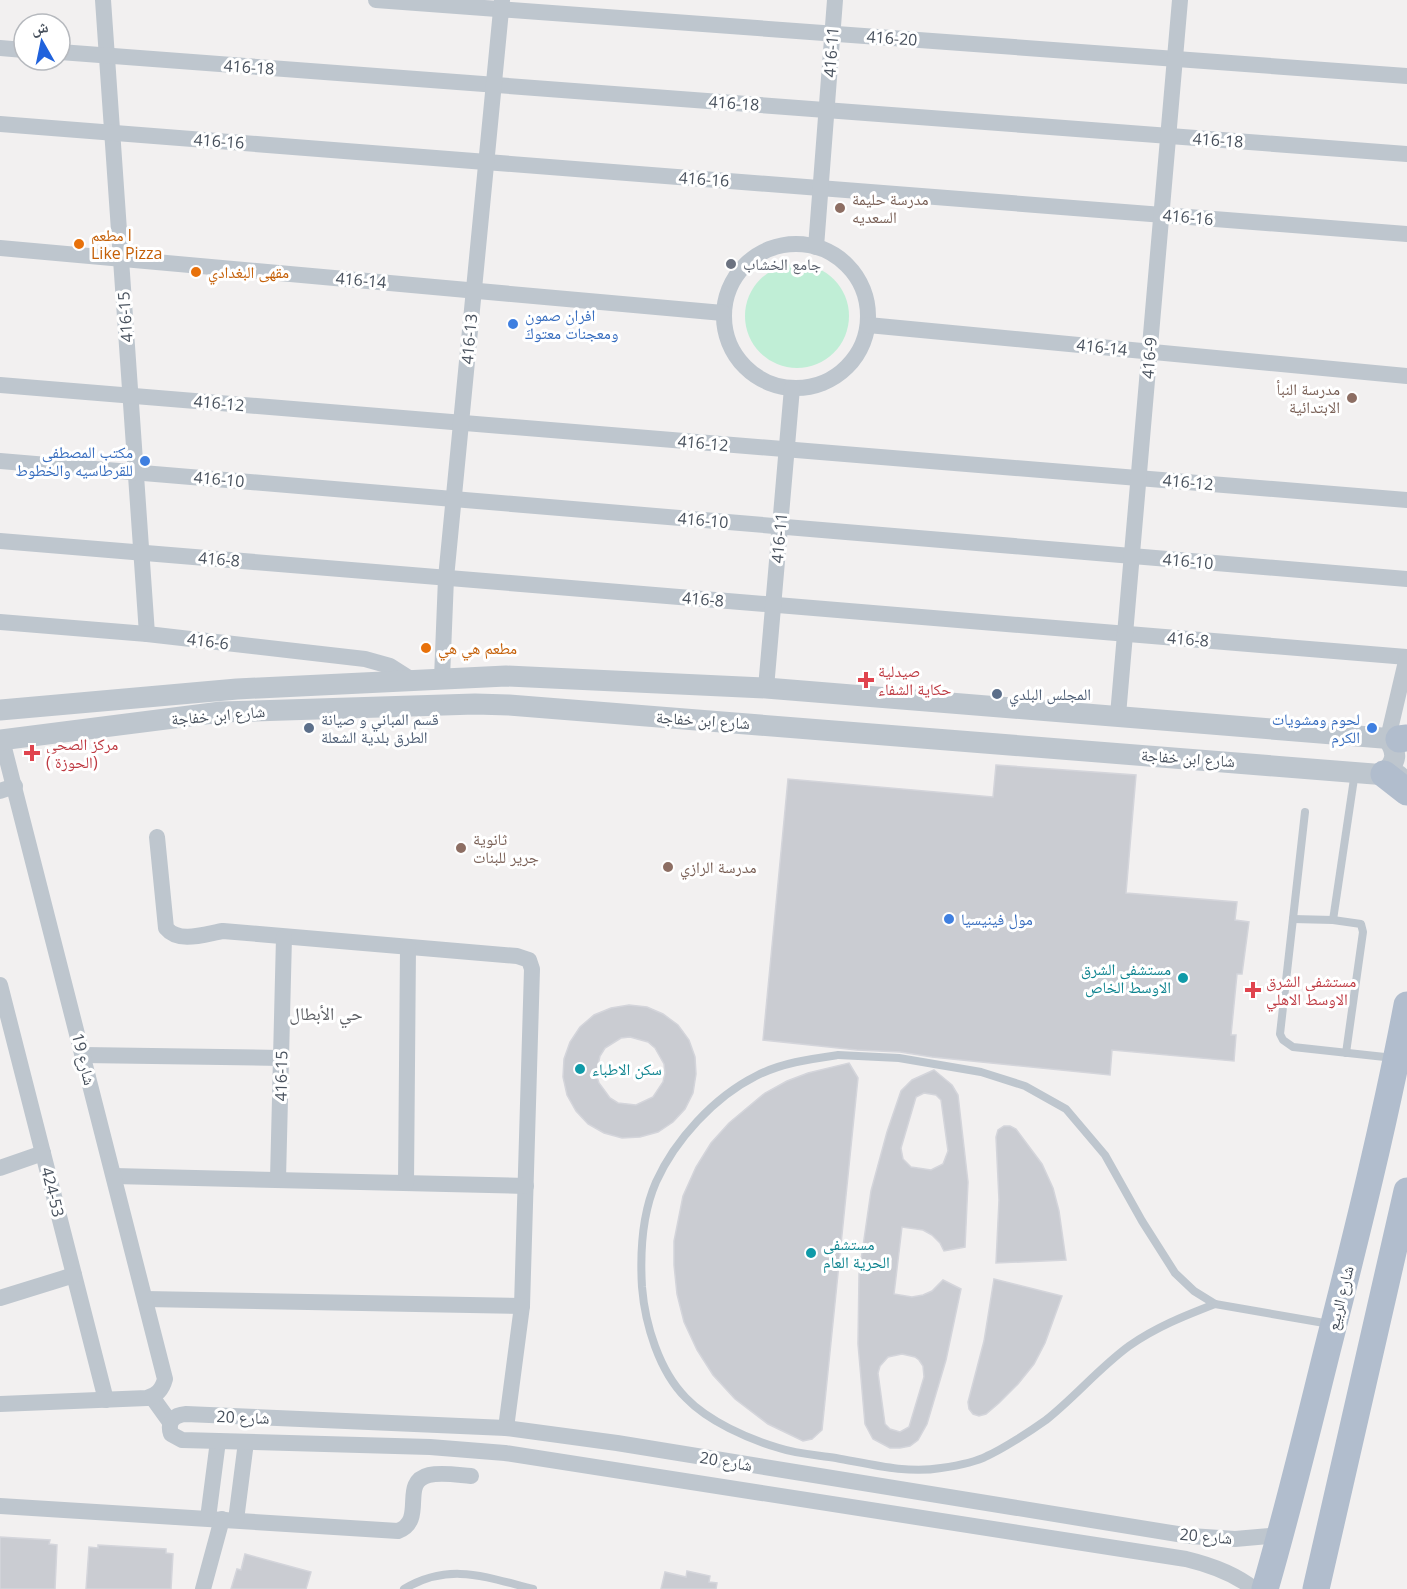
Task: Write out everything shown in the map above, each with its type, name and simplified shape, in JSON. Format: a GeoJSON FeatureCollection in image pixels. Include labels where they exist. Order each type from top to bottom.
{"type":"FeatureCollection","features":[{"type":"Feature","properties":{"kind":"main road"},"geometry":{"type":"LineString","coordinates":[[1395,775],[1407,792]]}},
{"type":"Feature","properties":{"kind":"main road","name":"شارع الربيع"},"geometry":{"type":"LineString","coordinates":[[1264,1589],[1281,1535],[1334,1325],[1397,1058],[1407,1005]]}},
{"type":"Feature","properties":{"kind":"main road"},"geometry":{"type":"LineString","coordinates":[[1316,1589],[1407,1191]]}},
{"type":"Feature","properties":{"kind":"street","name":"416-15"},"geometry":{"type":"LineString","coordinates":[[103,0],[147,634]]}},
{"type":"Feature","properties":{"kind":"street","name":"416-20"},"geometry":{"type":"LineString","coordinates":[[376,0],[501,4],[832,33],[1407,76]]}},
{"type":"Feature","properties":{"kind":"street","name":"416-11"},"geometry":{"type":"LineString","coordinates":[[816,247],[835,0]]}},
{"type":"Feature","properties":{"kind":"street","name":"416-9"},"geometry":{"type":"LineString","coordinates":[[1118,715],[1180,0]]}},
{"type":"Feature","properties":{"kind":"street","name":"416-13"},"geometry":{"type":"LineString","coordinates":[[442,678],[446,578],[501,4]]}},
{"type":"Feature","properties":{"kind":"street","name":"416-18"},"geometry":{"type":"LineString","coordinates":[[72,53],[1407,154]]}},
{"type":"Feature","properties":{"kind":"street","name":"416-16"},"geometry":{"type":"LineString","coordinates":[[0,124],[1407,234]]}},
{"type":"Feature","properties":{"kind":"street"},"geometry":{"type":"LineString","coordinates":[[795,244],[816,247],[835,255],[850,268],[861,285],[867,304],[868,325],[862,346],[850,364],[834,378],[814,386],[792,388],[770,384],[750,373],[735,356],[725,335],[723,312],[728,291],[738,272],[754,257],[773,247],[795,244]]}},
{"type":"Feature","properties":{"kind":"street","name":"416-14"},"geometry":{"type":"LineString","coordinates":[[0,248],[723,312]]}},
{"type":"Feature","properties":{"kind":"street","name":"416-14"},"geometry":{"type":"LineString","coordinates":[[868,325],[1407,376]]}},
{"type":"Feature","properties":{"kind":"street","name":"416-12"},"geometry":{"type":"LineString","coordinates":[[0,385],[1407,500]]}},
{"type":"Feature","properties":{"kind":"street","name":"416-11"},"geometry":{"type":"LineString","coordinates":[[766,687],[792,388]]}},
{"type":"Feature","properties":{"kind":"street","name":"416-10"},"geometry":{"type":"LineString","coordinates":[[0,461],[1407,579]]}},
{"type":"Feature","properties":{"kind":"street","name":"416-8"},"geometry":{"type":"LineString","coordinates":[[0,542],[1407,657]]}},
{"type":"Feature","properties":{"kind":"street","name":"416-6"},"geometry":{"type":"LineString","coordinates":[[0,622],[147,634],[365,659],[390,666],[412,680]]}},
{"type":"Feature","properties":{"kind":"street"},"geometry":{"type":"LineString","coordinates":[[1395,775],[1394,747],[1400,739],[1407,657]]}},
{"type":"Feature","properties":{"kind":"street","name":"شارع ابن خفاجة"},"geometry":{"type":"LineString","coordinates":[[0,710],[237,689],[506,676],[766,687],[1400,739]]}},
{"type":"Feature","properties":{"kind":"street"},"geometry":{"type":"LineString","coordinates":[[412,680],[414,706]]}},
{"type":"Feature","properties":{"kind":"street","name":"شارع ابن خفاجة"},"geometry":{"type":"LineString","coordinates":[[1,740],[221,712],[509,705],[1395,775]]}},
{"type":"Feature","properties":{"kind":"street","name":"شارع 19"},"geometry":{"type":"LineString","coordinates":[[1,740],[7,789],[83,1055],[165,1379],[161,1389],[152,1396]]}},
{"type":"Feature","properties":{"kind":"street"},"geometry":{"type":"LineString","coordinates":[[157,837],[166,928],[172,935],[180,937],[223,932],[517,956],[529,960],[532,969],[522,1306],[506,1428]]}},
{"type":"Feature","properties":{"kind":"street","name":"416-15"},"geometry":{"type":"LineString","coordinates":[[278,1179],[284,937]]}},
{"type":"Feature","properties":{"kind":"street"},"geometry":{"type":"LineString","coordinates":[[406,1183],[408,947]]}},
{"type":"Feature","properties":{"kind":"street","name":"424-53"},"geometry":{"type":"LineString","coordinates":[[0,985],[7,1038],[43,1153],[106,1400]]}},
{"type":"Feature","properties":{"kind":"street"},"geometry":{"type":"LineString","coordinates":[[83,1055],[281,1058]]}},
{"type":"Feature","properties":{"kind":"street"},"geometry":{"type":"LineString","coordinates":[[0,1168],[43,1153]]}},
{"type":"Feature","properties":{"kind":"street"},"geometry":{"type":"LineString","coordinates":[[114,1176],[526,1186]]}},
{"type":"Feature","properties":{"kind":"street"},"geometry":{"type":"LineString","coordinates":[[0,1298],[74,1275]]}},
{"type":"Feature","properties":{"kind":"street"},"geometry":{"type":"LineString","coordinates":[[145,1299],[522,1306]]}},
{"type":"Feature","properties":{"kind":"street"},"geometry":{"type":"LineString","coordinates":[[0,1404],[152,1396]]}},
{"type":"Feature","properties":{"kind":"street","name":"شارع 20"},"geometry":{"type":"LineString","coordinates":[[152,1396],[170,1422],[171,1434],[176,1438],[505,1453],[1186,1559],[1227,1572],[1254,1589]]}},
{"type":"Feature","properties":{"kind":"street","name":"شارع 20"},"geometry":{"type":"LineString","coordinates":[[170,1422],[174,1417],[186,1414],[506,1428],[617,1443],[1190,1536],[1235,1539],[1281,1535]]}},
{"type":"Feature","properties":{"kind":"street"},"geometry":{"type":"LineString","coordinates":[[218,1441],[222,1519]]}},
{"type":"Feature","properties":{"kind":"street"},"geometry":{"type":"LineString","coordinates":[[203,1589],[246,1442]]}},
{"type":"Feature","properties":{"kind":"street"},"geometry":{"type":"LineString","coordinates":[[764,1492],[768,1467]]}},
{"type":"Feature","properties":{"kind":"street"},"geometry":{"type":"LineString","coordinates":[[0,1506],[399,1531],[405,1529],[410,1523],[414,1490],[420,1479],[432,1474],[471,1476]]}},
{"type":"Feature","properties":{"kind":"lane"},"geometry":{"type":"LineString","coordinates":[[1333,920],[1355,771]]}},
{"type":"Feature","properties":{"kind":"lane"},"geometry":{"type":"LineString","coordinates":[[1305,812],[1280,1034],[1283,1040],[1293,1047],[1397,1058]]}},
{"type":"Feature","properties":{"kind":"lane"},"geometry":{"type":"LineString","coordinates":[[1293,919],[1333,920],[1361,924],[1363,932],[1346,1053]]}},
{"type":"Feature","properties":{"kind":"lane"},"geometry":{"type":"LineString","coordinates":[[1215,1304],[1156,1329],[1127,1348],[1046,1420],[986,1457],[939,1469],[900,1469],[780,1449],[740,1434],[686,1398],[664,1366],[650,1334],[643,1298],[640,1264],[645,1223],[655,1184],[670,1156],[706,1112],[730,1091],[757,1075],[796,1061],[838,1055],[899,1058],[981,1072],[1014,1082],[1066,1109],[1105,1155],[1142,1221],[1175,1273],[1194,1291],[1215,1304],[1334,1325]]}},
{"type":"Feature","properties":{"kind":"lane"},"geometry":{"type":"LineString","coordinates":[[404,1589],[419,1581],[439,1575],[465,1573],[533,1589]]}},
{"type":"Feature","properties":{"kind":"green space"},"geometry":{"type":"Polygon","coordinates":[[[797,264],[817,268],[834,279],[845,296],[849,316],[845,336],[834,353],[817,364],[797,368],[777,364],[760,353],[749,336],[745,316],[749,296],[760,279],[777,268],[797,264]]]}},
{"type":"Feature","properties":{"kind":"building","name":"مول فينيسيا"},"geometry":{"type":"Polygon","coordinates":[[[996,765],[1136,775],[1126,893],[1237,902],[1235,920],[1249,922],[1242,974],[1237,974],[1231,1035],[1236,1035],[1234,1061],[1112,1050],[1110,1075],[900,1052],[763,1040],[788,779],[993,797],[996,765]]]}},
{"type":"Feature","properties":{"kind":"building","name":"سكن الاطباء"},"geometry":{"type":"Polygon","coordinates":[[[629,1005],[647,1007],[663,1014],[678,1025],[689,1040],[695,1057],[696,1074],[693,1093],[685,1109],[673,1122],[658,1132],[640,1137],[622,1138],[604,1133],[588,1124],[576,1111],[567,1095],[563,1077],[564,1059],[570,1042],[580,1027],[594,1015],[611,1008],[629,1005]],[[630,1037],[621,1038],[605,1048],[600,1056],[596,1074],[599,1083],[610,1098],[618,1103],[636,1105],[653,1097],[663,1082],[664,1064],[655,1048],[648,1042],[630,1037]]]}},
{"type":"Feature","properties":{"kind":"building","name":"مستشفى الحرية العام"},"geometry":{"type":"Polygon","coordinates":[[[849,1063],[858,1078],[822,1430],[812,1439],[803,1441],[768,1424],[735,1399],[713,1375],[697,1350],[684,1322],[677,1294],[674,1241],[683,1196],[696,1167],[711,1143],[729,1123],[765,1093],[787,1081],[808,1073],[849,1063]]]}},
{"type":"Feature","properties":{"kind":"building","name":"مستشفى الحرية العام"},"geometry":{"type":"Polygon","coordinates":[[[934,1070],[952,1085],[958,1095],[968,1182],[965,1247],[944,1251],[932,1235],[923,1230],[902,1227],[894,1294],[912,1297],[923,1295],[932,1291],[943,1280],[961,1289],[946,1360],[927,1424],[918,1440],[910,1446],[890,1448],[873,1439],[865,1424],[858,1344],[859,1274],[871,1191],[887,1132],[901,1091],[912,1080],[934,1070]],[[924,1093],[916,1097],[901,1148],[903,1159],[911,1167],[931,1170],[943,1164],[948,1151],[941,1100],[936,1095],[924,1093]],[[902,1354],[888,1357],[880,1366],[878,1373],[885,1424],[890,1429],[900,1432],[909,1427],[924,1377],[923,1366],[919,1360],[902,1354]]]}},
{"type":"Feature","properties":{"kind":"building"},"geometry":{"type":"Polygon","coordinates":[[[1004,1126],[1016,1129],[1042,1164],[1053,1188],[1059,1211],[1066,1260],[996,1263],[999,1200],[996,1137],[998,1130],[1004,1126]]]}},
{"type":"Feature","properties":{"kind":"building"},"geometry":{"type":"Polygon","coordinates":[[[994,1279],[1062,1296],[1045,1343],[1034,1364],[999,1403],[986,1414],[979,1416],[973,1414],[969,1409],[968,1402],[984,1341],[994,1279]]]}},
{"type":"Feature","properties":{"kind":"building"},"geometry":{"type":"Polygon","coordinates":[[[0,1537],[50,1540],[49,1544],[57,1545],[55,1589],[0,1589],[0,1537]]]}},
{"type":"Feature","properties":{"kind":"building"},"geometry":{"type":"Polygon","coordinates":[[[98,1545],[166,1549],[166,1553],[173,1554],[171,1589],[86,1589],[89,1547],[98,1548],[98,1545]]]}},
{"type":"Feature","properties":{"kind":"building"},"geometry":{"type":"Polygon","coordinates":[[[245,1554],[311,1572],[306,1589],[231,1589],[237,1569],[241,1570],[245,1554]]]}},
{"type":"Feature","properties":{"kind":"building"},"geometry":{"type":"Polygon","coordinates":[[[687,1571],[710,1576],[709,1582],[717,1583],[716,1589],[661,1589],[665,1572],[686,1577],[687,1571]]]}},
{"type":"Feature","properties":{"kind":"place","name":"مدرسة حليمة السعديه"},"geometry":{"type":"Point","coordinates":[840,208]}},
{"type":"Feature","properties":{"kind":"place","name":"مطعم I Like Pizza"},"geometry":{"type":"Point","coordinates":[79,244]}},
{"type":"Feature","properties":{"kind":"place","name":"جامع الخشاب"},"geometry":{"type":"Point","coordinates":[731,264]}},
{"type":"Feature","properties":{"kind":"place","name":"مقهى البغدادي"},"geometry":{"type":"Point","coordinates":[196,272]}},
{"type":"Feature","properties":{"kind":"place","name":"افران صمون ومعجنات معتوكَ"},"geometry":{"type":"Point","coordinates":[513,324]}},
{"type":"Feature","properties":{"kind":"place","name":"مدرسة النبأ الابتدائية"},"geometry":{"type":"Point","coordinates":[1352,398]}},
{"type":"Feature","properties":{"kind":"place","name":"مكتب المصطفى للقرطاسيه والخطوط"},"geometry":{"type":"Point","coordinates":[145,461]}},
{"type":"Feature","properties":{"kind":"place","name":"مطعم هي هي"},"geometry":{"type":"Point","coordinates":[426,648]}},
{"type":"Feature","properties":{"kind":"place","name":"صيدلية حكاية الشفاء"},"geometry":{"type":"Point","coordinates":[866,680]}},
{"type":"Feature","properties":{"kind":"place","name":"المجلس البلدي"},"geometry":{"type":"Point","coordinates":[997,694]}},
{"type":"Feature","properties":{"kind":"place","name":"قسم المباني و صيانة الطرق بلدية الشعلة"},"geometry":{"type":"Point","coordinates":[309,728]}},
{"type":"Feature","properties":{"kind":"place","name":"لحوم ومشويات الكرم"},"geometry":{"type":"Point","coordinates":[1372,728]}},
{"type":"Feature","properties":{"kind":"place","name":"مركز الصحي ( الحوزة)"},"geometry":{"type":"Point","coordinates":[32,753]}},
{"type":"Feature","properties":{"kind":"place","name":"ثانوية جرير للبنات"},"geometry":{"type":"Point","coordinates":[461,848]}},
{"type":"Feature","properties":{"kind":"place","name":"مدرسة الرازي"},"geometry":{"type":"Point","coordinates":[668,867]}},
{"type":"Feature","properties":{"kind":"place","name":"مول فينيسيا"},"geometry":{"type":"Point","coordinates":[949,919]}},
{"type":"Feature","properties":{"kind":"place","name":"مستشفى الشرق الاوسط الخاص"},"geometry":{"type":"Point","coordinates":[1183,978]}},
{"type":"Feature","properties":{"kind":"place","name":"مستشفى الشرق الاوسط الاهلي"},"geometry":{"type":"Point","coordinates":[1253,990]}},
{"type":"Feature","properties":{"kind":"place","name":"سكن الاطباء"},"geometry":{"type":"Point","coordinates":[580,1069]}},
{"type":"Feature","properties":{"kind":"place","name":"مستشفى الحرية العام"},"geometry":{"type":"Point","coordinates":[811,1253]}},
{"type":"Feature","properties":{"kind":"district","name":"حي الأبطال"},"geometry":{"type":"Point","coordinates":[326,1014]}}]}
